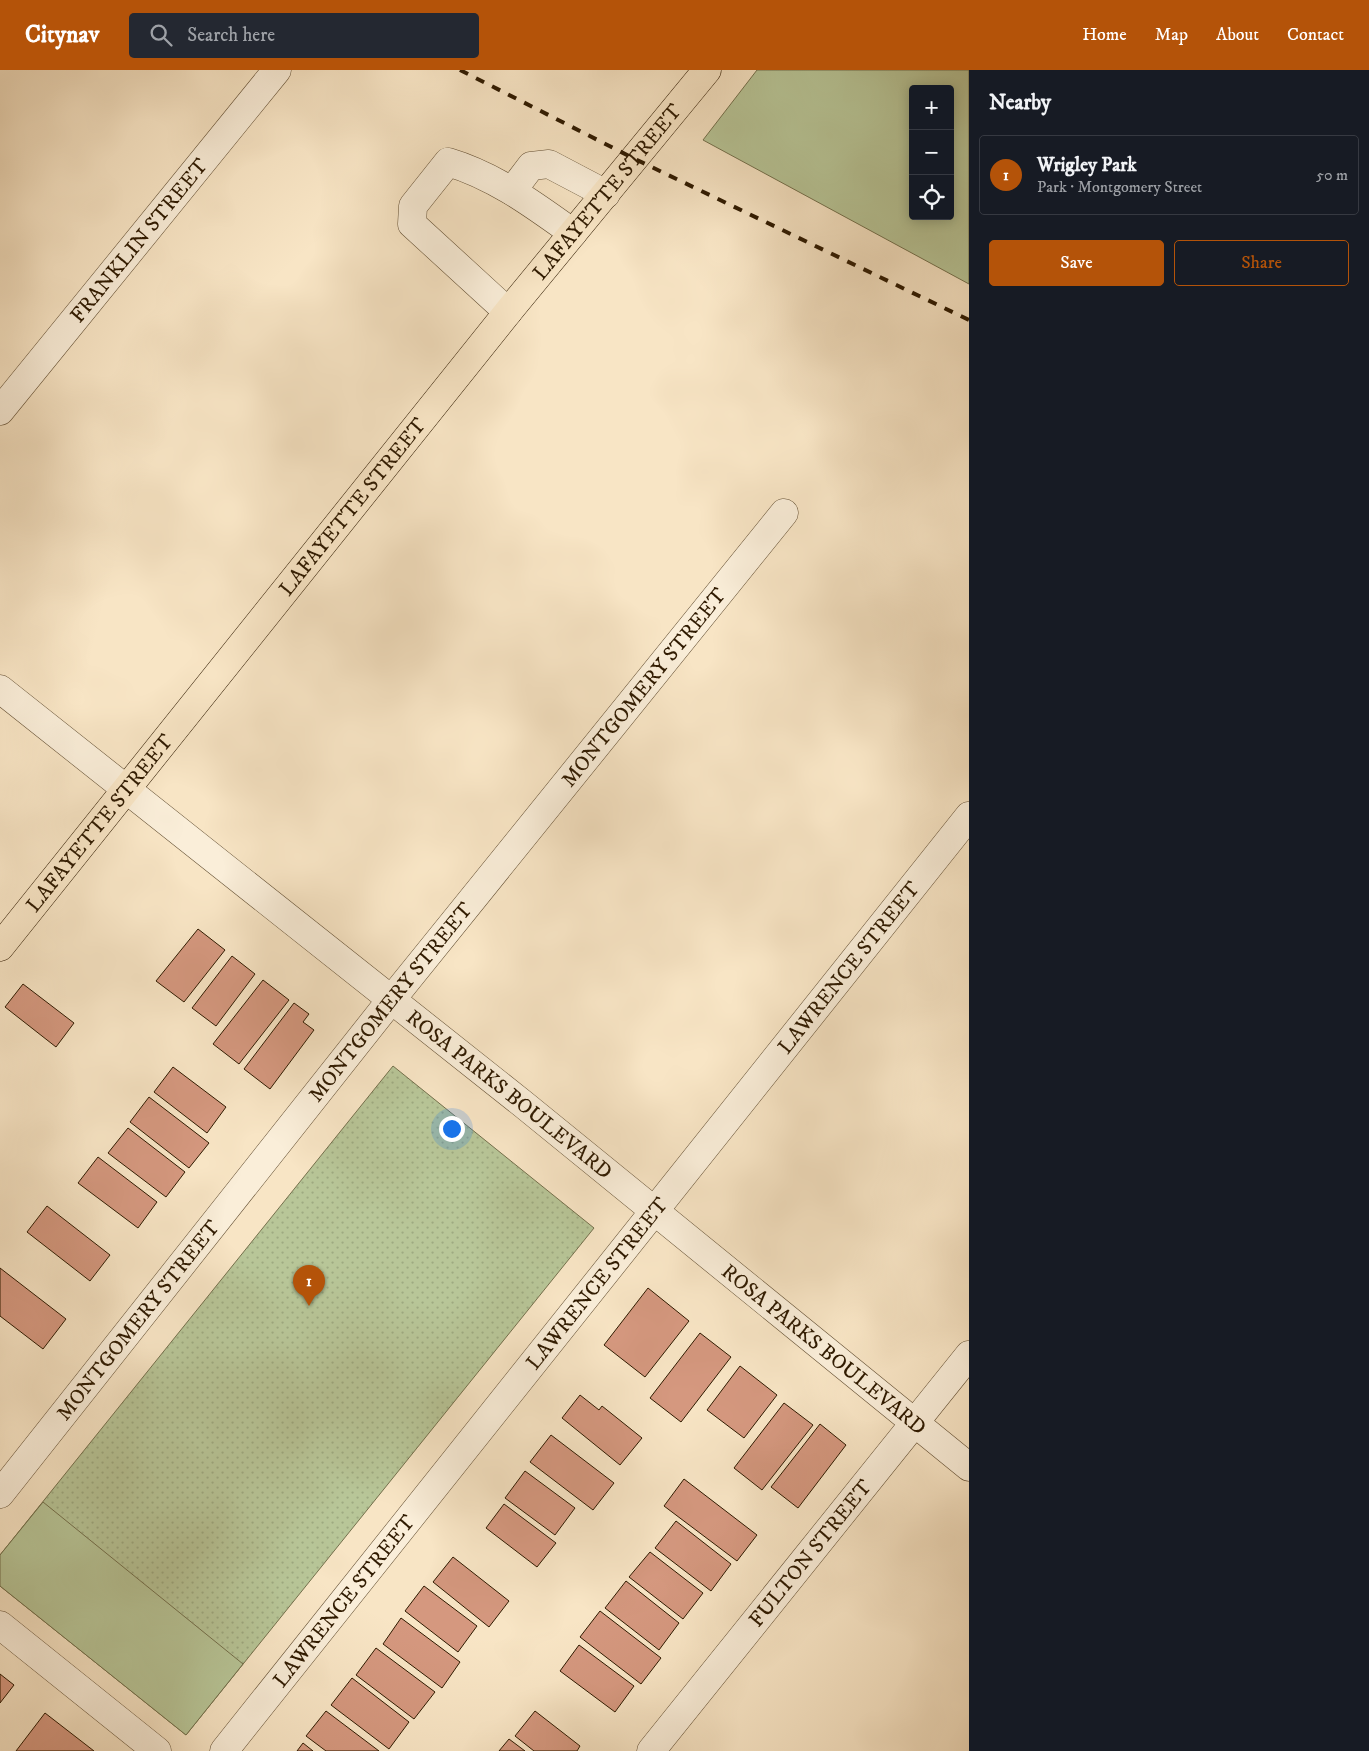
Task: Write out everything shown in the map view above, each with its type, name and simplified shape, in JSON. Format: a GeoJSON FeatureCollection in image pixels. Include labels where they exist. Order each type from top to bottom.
{"type":"FeatureCollection","features":[{"type":"Feature","properties":{"kind":"main road","name":"LAFAYETTE STREET"},"geometry":{"type":"LineString","coordinates":[[0,947],[508,312],[707,70]]}},
{"type":"Feature","properties":{"kind":"street","name":"FRANKLIN STREET"},"geometry":{"type":"LineString","coordinates":[[0,411],[277,70]]}},
{"type":"Feature","properties":{"kind":"street"},"geometry":{"type":"LineString","coordinates":[[508,312],[412,224],[413,206],[448,162],[470,169],[524,197],[573,233]]}},
{"type":"Feature","properties":{"kind":"street"},"geometry":{"type":"LineString","coordinates":[[512,191],[530,166],[549,164],[606,194]]}},
{"type":"Feature","properties":{"kind":"street","name":"MONTGOMERY STREET"},"geometry":{"type":"LineString","coordinates":[[0,1494],[391,1000],[784,513]]}},
{"type":"Feature","properties":{"kind":"street","name":"ROSA PARKS BOULEVARD"},"geometry":{"type":"LineString","coordinates":[[0,689],[391,1000],[969,1468]]}},
{"type":"Feature","properties":{"kind":"street","name":"LAWRENCE STREET"},"geometry":{"type":"LineString","coordinates":[[224,1751],[969,816]]}},
{"type":"Feature","properties":{"kind":"street","name":"FULTON STREET"},"geometry":{"type":"LineString","coordinates":[[651,1751],[969,1355]]}},
{"type":"Feature","properties":{"kind":"street"},"geometry":{"type":"LineString","coordinates":[[0,1625],[156,1751]]}},
{"type":"Feature","properties":{"kind":"green space"},"geometry":{"type":"Polygon","coordinates":[[[757,70],[969,70],[969,284],[703,140],[757,70]]]}},
{"type":"Feature","properties":{"kind":"green space"},"geometry":{"type":"Polygon","coordinates":[[[393,1066],[594,1228],[186,1735],[0,1586],[0,1555],[393,1066]]]}},
{"type":"Feature","properties":{"kind":"green space"},"geometry":{"type":"Polygon","coordinates":[[[43,1502],[243,1664],[186,1735],[0,1586],[0,1555],[43,1502]]]}},
{"type":"Feature","properties":{"kind":"building"},"geometry":{"type":"Polygon","coordinates":[[[198,929],[225,950],[184,1002],[156,981],[198,929]]]}},
{"type":"Feature","properties":{"kind":"building"},"geometry":{"type":"Polygon","coordinates":[[[232,956],[255,974],[216,1026],[192,1008],[232,956]]]}},
{"type":"Feature","properties":{"kind":"building"},"geometry":{"type":"Polygon","coordinates":[[[263,980],[289,1000],[239,1064],[213,1044],[263,980]]]}},
{"type":"Feature","properties":{"kind":"building"},"geometry":{"type":"Polygon","coordinates":[[[23,984],[74,1023],[56,1047],[5,1007],[23,984]]]}},
{"type":"Feature","properties":{"kind":"building"},"geometry":{"type":"Polygon","coordinates":[[[294,1003],[309,1014],[303,1022],[314,1030],[270,1089],[244,1069],[294,1003]]]}},
{"type":"Feature","properties":{"kind":"building"},"geometry":{"type":"Polygon","coordinates":[[[173,1067],[226,1107],[207,1133],[154,1092],[173,1067]]]}},
{"type":"Feature","properties":{"kind":"building"},"geometry":{"type":"Polygon","coordinates":[[[149,1097],[209,1143],[189,1168],[130,1122],[149,1097]]]}},
{"type":"Feature","properties":{"kind":"building"},"geometry":{"type":"Polygon","coordinates":[[[128,1128],[185,1172],[166,1197],[108,1153],[128,1128]]]}},
{"type":"Feature","properties":{"kind":"building"},"geometry":{"type":"Polygon","coordinates":[[[98,1157],[157,1202],[138,1228],[78,1183],[98,1157]]]}},
{"type":"Feature","properties":{"kind":"building"},"geometry":{"type":"Polygon","coordinates":[[[47,1206],[110,1255],[90,1281],[27,1232],[47,1206]]]}},
{"type":"Feature","properties":{"kind":"building"},"geometry":{"type":"Polygon","coordinates":[[[0,1268],[66,1319],[43,1349],[0,1316],[0,1268]]]}},
{"type":"Feature","properties":{"kind":"building"},"geometry":{"type":"Polygon","coordinates":[[[648,1288],[689,1321],[645,1377],[604,1345],[648,1288]]]}},
{"type":"Feature","properties":{"kind":"building"},"geometry":{"type":"Polygon","coordinates":[[[700,1333],[731,1357],[681,1422],[650,1398],[700,1333]]]}},
{"type":"Feature","properties":{"kind":"building"},"geometry":{"type":"Polygon","coordinates":[[[740,1366],[777,1395],[744,1438],[707,1410],[740,1366]]]}},
{"type":"Feature","properties":{"kind":"building"},"geometry":{"type":"Polygon","coordinates":[[[580,1395],[599,1410],[602,1406],[642,1438],[620,1465],[562,1418],[580,1395]]]}},
{"type":"Feature","properties":{"kind":"building"},"geometry":{"type":"Polygon","coordinates":[[[784,1403],[813,1425],[762,1490],[734,1468],[784,1403]]]}},
{"type":"Feature","properties":{"kind":"building"},"geometry":{"type":"Polygon","coordinates":[[[820,1424],[846,1445],[798,1508],[771,1487],[820,1424]]]}},
{"type":"Feature","properties":{"kind":"building"},"geometry":{"type":"Polygon","coordinates":[[[551,1435],[614,1483],[593,1510],[530,1462],[551,1435]]]}},
{"type":"Feature","properties":{"kind":"building"},"geometry":{"type":"Polygon","coordinates":[[[525,1471],[575,1508],[555,1535],[505,1498],[525,1471]]]}},
{"type":"Feature","properties":{"kind":"building"},"geometry":{"type":"Polygon","coordinates":[[[684,1479],[757,1535],[737,1561],[664,1506],[684,1479]]]}},
{"type":"Feature","properties":{"kind":"building"},"geometry":{"type":"Polygon","coordinates":[[[504,1504],[556,1543],[537,1567],[486,1528],[504,1504]]]}},
{"type":"Feature","properties":{"kind":"building"},"geometry":{"type":"Polygon","coordinates":[[[676,1521],[731,1564],[711,1591],[655,1548],[676,1521]]]}},
{"type":"Feature","properties":{"kind":"building"},"geometry":{"type":"Polygon","coordinates":[[[650,1552],[703,1593],[683,1619],[629,1577],[650,1552]]]}},
{"type":"Feature","properties":{"kind":"building"},"geometry":{"type":"Polygon","coordinates":[[[453,1557],[509,1601],[489,1627],[433,1582],[453,1557]]]}},
{"type":"Feature","properties":{"kind":"building"},"geometry":{"type":"Polygon","coordinates":[[[626,1581],[679,1623],[659,1650],[605,1608],[626,1581]]]}},
{"type":"Feature","properties":{"kind":"building"},"geometry":{"type":"Polygon","coordinates":[[[424,1586],[477,1626],[458,1652],[405,1611],[424,1586]]]}},
{"type":"Feature","properties":{"kind":"building"},"geometry":{"type":"Polygon","coordinates":[[[600,1611],[661,1658],[641,1684],[580,1637],[600,1611]]]}},
{"type":"Feature","properties":{"kind":"building"},"geometry":{"type":"Polygon","coordinates":[[[401,1618],[460,1662],[442,1688],[383,1644],[401,1618]]]}},
{"type":"Feature","properties":{"kind":"building"},"geometry":{"type":"Polygon","coordinates":[[[579,1645],[634,1686],[615,1712],[560,1671],[579,1645]]]}},
{"type":"Feature","properties":{"kind":"building"},"geometry":{"type":"Polygon","coordinates":[[[376,1648],[435,1692],[414,1719],[356,1675],[376,1648]]]}},
{"type":"Feature","properties":{"kind":"building"},"geometry":{"type":"Polygon","coordinates":[[[0,1674],[14,1685],[0,1703],[0,1674]]]}},
{"type":"Feature","properties":{"kind":"building"},"geometry":{"type":"Polygon","coordinates":[[[352,1678],[409,1722],[389,1749],[331,1705],[352,1678]]]}},
{"type":"Feature","properties":{"kind":"building"},"geometry":{"type":"Polygon","coordinates":[[[326,1711],[379,1751],[326,1751],[306,1736],[326,1711]]]}},
{"type":"Feature","properties":{"kind":"building"},"geometry":{"type":"Polygon","coordinates":[[[535,1711],[580,1746],[577,1751],[534,1751],[515,1736],[535,1711]]]}},
{"type":"Feature","properties":{"kind":"building"},"geometry":{"type":"Polygon","coordinates":[[[45,1713],[94,1751],[16,1751],[45,1713]]]}},
{"type":"Feature","properties":{"kind":"building"},"geometry":{"type":"Polygon","coordinates":[[[509,1739],[525,1751],[499,1751],[509,1739]]]}},
{"type":"Feature","properties":{"kind":"building"},"geometry":{"type":"Polygon","coordinates":[[[303,1743],[313,1751],[297,1751],[303,1743]]]}},
{"type":"Feature","properties":{"kind":"railway"},"geometry":{"type":"LineString","coordinates":[[460,70],[635,159],[969,320]]}},
{"type":"Feature","properties":{"kind":"place","name":"Wrigley Park"},"geometry":{"type":"Point","coordinates":[309,1306]}}]}
